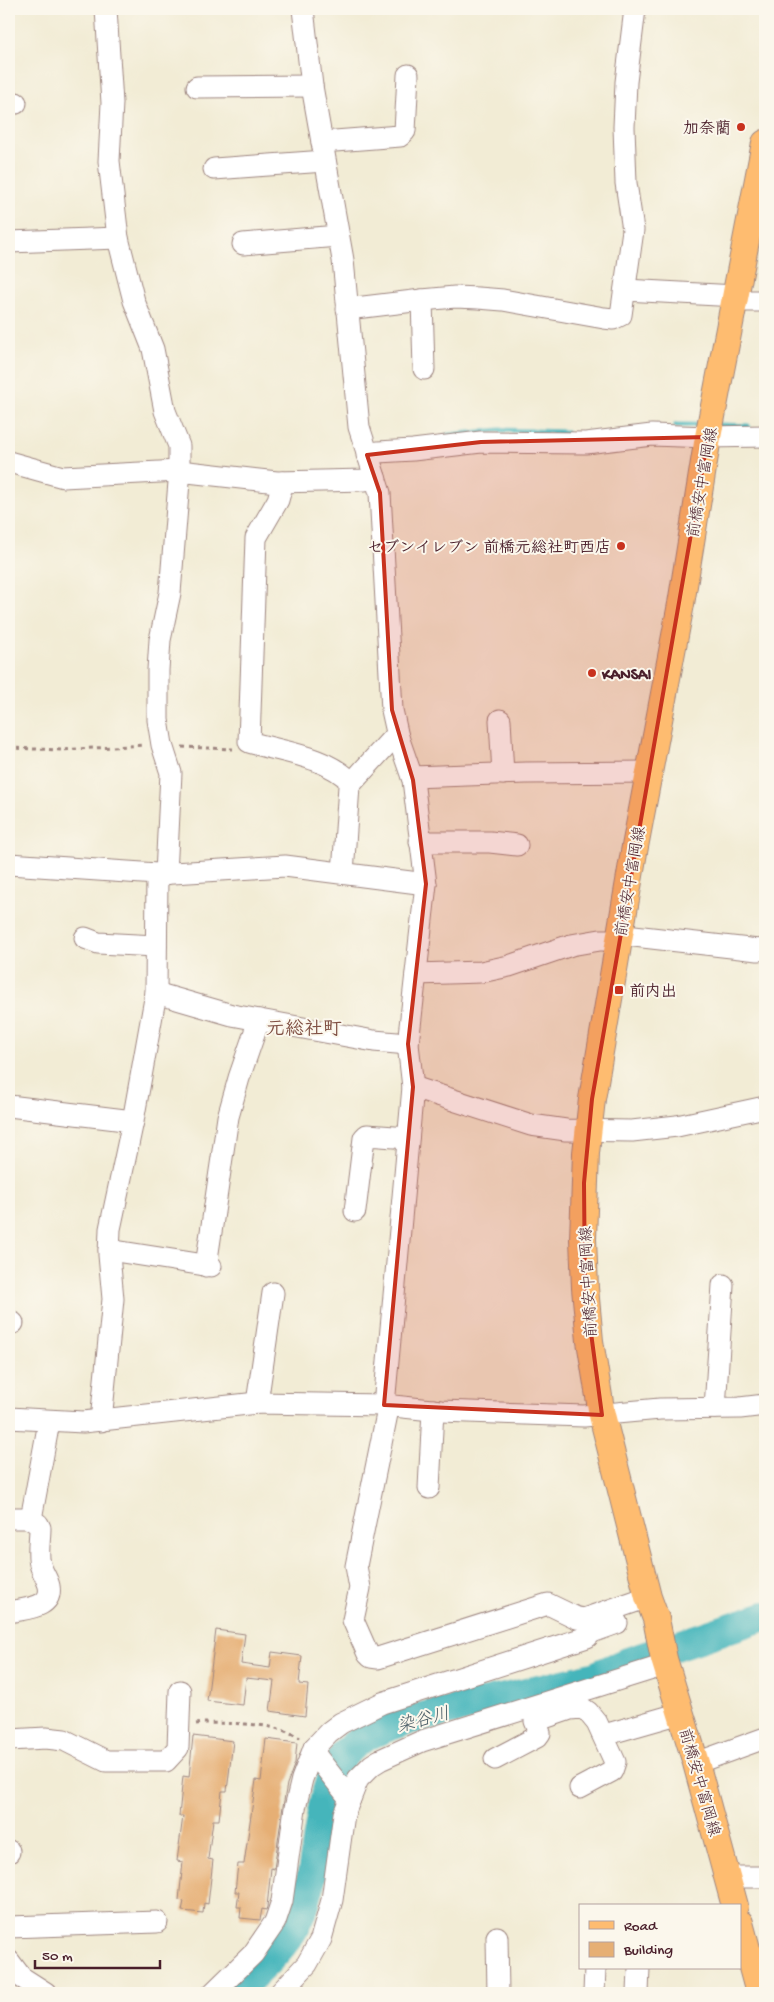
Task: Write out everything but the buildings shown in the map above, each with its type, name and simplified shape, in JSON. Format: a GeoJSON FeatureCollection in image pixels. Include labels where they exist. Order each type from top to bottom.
{"type":"FeatureCollection","features":[{"type":"Feature","properties":{"kind":"main road","name":"前橋安中富岡線"},"geometry":{"type":"LineString","coordinates":[[735,1904],[696,1763],[664,1662],[602,1415],[590,1341],[584,1268],[583,1210],[588,1130],[619,937],[681,604],[708,437],[765,143]]}},
{"type":"Feature","properties":{"kind":"main road"},"geometry":{"type":"LineString","coordinates":[[742,1930],[760,1993]]}},
{"type":"Feature","properties":{"kind":"street"},"geometry":{"type":"LineString","coordinates":[[102,1421],[113,1299],[109,1250],[110,1229],[133,1121],[156,993],[156,946],[161,874],[172,773],[162,745],[157,705],[158,670],[160,640],[170,593],[179,470],[179,446],[166,411],[153,349],[134,301],[118,238],[109,161],[112,103],[106,9]]}},
{"type":"Feature","properties":{"kind":"street"},"geometry":{"type":"LineString","coordinates":[[303,9],[312,86],[338,236],[359,427],[380,494],[391,695],[398,737],[412,778],[426,884],[408,1044],[413,1087],[384,1405],[388,1414],[356,1566],[360,1588],[353,1620],[368,1654],[378,1658],[548,1604],[577,1618],[584,1619],[652,1609]]}},
{"type":"Feature","properties":{"kind":"street"},"geometry":{"type":"LineString","coordinates":[[347,309],[455,297],[493,299],[578,314],[613,318],[621,315],[633,230],[626,183],[624,128],[626,82],[635,9]]}},
{"type":"Feature","properties":{"kind":"street"},"geometry":{"type":"LineString","coordinates":[[214,168],[323,152],[400,136],[405,131],[408,75]]}},
{"type":"Feature","properties":{"kind":"street"},"geometry":{"type":"LineString","coordinates":[[197,87],[312,86]]}},
{"type":"Feature","properties":{"kind":"street"},"geometry":{"type":"LineString","coordinates":[[243,244],[338,236]]}},
{"type":"Feature","properties":{"kind":"street"},"geometry":{"type":"LineString","coordinates":[[9,242],[118,238]]}},
{"type":"Feature","properties":{"kind":"street"},"geometry":{"type":"LineString","coordinates":[[625,290],[765,301]]}},
{"type":"Feature","properties":{"kind":"street"},"geometry":{"type":"LineString","coordinates":[[422,300],[424,369]]}},
{"type":"Feature","properties":{"kind":"street"},"geometry":{"type":"LineString","coordinates":[[367,455],[378,452],[481,442],[586,443],[652,435],[708,437],[765,436]]}},
{"type":"Feature","properties":{"kind":"street"},"geometry":{"type":"LineString","coordinates":[[9,462],[63,477],[179,470],[283,482],[365,480],[375,477]]}},
{"type":"Feature","properties":{"kind":"street"},"geometry":{"type":"LineString","coordinates":[[283,482],[278,500],[256,538],[249,742],[306,756],[351,782]]}},
{"type":"Feature","properties":{"kind":"street"},"geometry":{"type":"LineString","coordinates":[[500,720],[503,774]]}},
{"type":"Feature","properties":{"kind":"street"},"geometry":{"type":"LineString","coordinates":[[343,872],[349,786],[390,740],[398,737]]}},
{"type":"Feature","properties":{"kind":"street"},"geometry":{"type":"LineString","coordinates":[[412,778],[613,771],[649,772]]}},
{"type":"Feature","properties":{"kind":"street"},"geometry":{"type":"LineString","coordinates":[[420,842],[517,844]]}},
{"type":"Feature","properties":{"kind":"street"},"geometry":{"type":"LineString","coordinates":[[9,864],[161,874],[285,866],[426,884]]}},
{"type":"Feature","properties":{"kind":"street"},"geometry":{"type":"LineString","coordinates":[[416,974],[481,972],[509,966],[571,944],[619,937],[634,936],[765,949]]}},
{"type":"Feature","properties":{"kind":"street"},"geometry":{"type":"LineString","coordinates":[[85,938],[98,943],[156,946]]}},
{"type":"Feature","properties":{"kind":"street"},"geometry":{"type":"LineString","coordinates":[[156,993],[232,1015],[374,1041],[408,1044]]}},
{"type":"Feature","properties":{"kind":"street"},"geometry":{"type":"LineString","coordinates":[[109,1250],[208,1266],[228,1117],[259,1020]]}},
{"type":"Feature","properties":{"kind":"street"},"geometry":{"type":"LineString","coordinates":[[413,1087],[531,1125],[566,1130],[632,1131],[677,1126],[765,1107]]}},
{"type":"Feature","properties":{"kind":"street"},"geometry":{"type":"LineString","coordinates":[[9,1106],[133,1121]]}},
{"type":"Feature","properties":{"kind":"street"},"geometry":{"type":"LineString","coordinates":[[355,1211],[364,1138],[367,1135],[408,1138]]}},
{"type":"Feature","properties":{"kind":"street"},"geometry":{"type":"LineString","coordinates":[[714,1408],[723,1285]]}},
{"type":"Feature","properties":{"kind":"street"},"geometry":{"type":"LineString","coordinates":[[257,1403],[273,1293]]}},
{"type":"Feature","properties":{"kind":"street"},"geometry":{"type":"LineString","coordinates":[[9,1418],[50,1422],[102,1421],[257,1403],[384,1405],[432,1410],[584,1416],[765,1405]]}},
{"type":"Feature","properties":{"kind":"street"},"geometry":{"type":"LineString","coordinates":[[429,1488],[432,1410]]}},
{"type":"Feature","properties":{"kind":"street"},"geometry":{"type":"LineString","coordinates":[[31,1519],[50,1422]]}},
{"type":"Feature","properties":{"kind":"street"},"geometry":{"type":"LineString","coordinates":[[9,1518],[31,1519],[40,1528],[40,1563],[48,1585],[49,1599],[39,1605],[9,1612]]}},
{"type":"Feature","properties":{"kind":"street"},"geometry":{"type":"LineString","coordinates":[[213,1993],[253,1954],[275,1922],[282,1901],[295,1808],[302,1779],[315,1752],[328,1732],[340,1723],[382,1703],[587,1637],[592,1632],[652,1609]]}},
{"type":"Feature","properties":{"kind":"street"},"geometry":{"type":"LineString","coordinates":[[280,1993],[306,1964],[321,1939],[332,1900],[348,1797],[358,1779],[372,1765],[422,1741],[664,1662]]}},
{"type":"Feature","properties":{"kind":"street"},"geometry":{"type":"LineString","coordinates":[[9,1740],[57,1739],[70,1742],[106,1762],[161,1761],[170,1758],[176,1752],[180,1691]]}},
{"type":"Feature","properties":{"kind":"street"},"geometry":{"type":"LineString","coordinates":[[495,1759],[538,1737],[540,1733],[535,1721],[570,1709],[582,1708],[592,1716],[604,1735],[615,1766],[612,1771],[602,1778],[580,1788]]}},
{"type":"Feature","properties":{"kind":"street"},"geometry":{"type":"LineString","coordinates":[[604,1735],[681,1713]]}},
{"type":"Feature","properties":{"kind":"street"},"geometry":{"type":"LineString","coordinates":[[696,1763],[765,1738]]}},
{"type":"Feature","properties":{"kind":"street"},"geometry":{"type":"LineString","coordinates":[[315,1752],[348,1797]]}},
{"type":"Feature","properties":{"kind":"street"},"geometry":{"type":"LineString","coordinates":[[728,1879],[736,1877],[765,1877]]}},
{"type":"Feature","properties":{"kind":"street"},"geometry":{"type":"LineString","coordinates":[[9,1927],[157,1922]]}},
{"type":"Feature","properties":{"kind":"street"},"geometry":{"type":"LineString","coordinates":[[497,1936],[498,1993]]}},
{"type":"Feature","properties":{"kind":"street"},"geometry":{"type":"LineString","coordinates":[[9,1961],[21,1977],[46,1993]]}},
{"type":"Feature","properties":{"kind":"street"},"geometry":{"type":"LineString","coordinates":[[594,1993],[595,1970]]}},
{"type":"Feature","properties":{"kind":"street"},"geometry":{"type":"LineString","coordinates":[[638,1993],[640,1970]]}},
{"type":"Feature","properties":{"kind":"path"},"geometry":{"type":"LineString","coordinates":[[9,748],[62,750],[162,745],[227,750],[237,749],[249,742]]}},
{"type":"Feature","properties":{"kind":"path"},"geometry":{"type":"LineString","coordinates":[[178,1726],[203,1723],[263,1726],[292,1733],[315,1752]]}},
{"type":"Feature","properties":{"kind":"highlighted area"},"geometry":{"type":"Polygon","coordinates":[[[708,437],[592,1099],[584,1183],[585,1288],[602,1415],[384,1405],[413,1087],[408,1044],[426,884],[413,780],[392,710],[380,493],[367,455],[481,442],[708,437]]]}},
{"type":"Feature","properties":{"kind":"waterway"},"geometry":{"type":"LineString","coordinates":[[676,425],[703,425]]}},
{"type":"Feature","properties":{"kind":"waterway"},"geometry":{"type":"LineString","coordinates":[[719,425],[748,426]]}},
{"type":"Feature","properties":{"kind":"waterway"},"geometry":{"type":"LineString","coordinates":[[447,435],[500,430],[566,432]]}},
{"type":"Feature","properties":{"kind":"waterway","name":"染谷川"},"geometry":{"type":"LineString","coordinates":[[235,1993],[284,1944],[296,1925],[310,1882],[328,1786],[337,1765],[349,1749],[361,1740],[391,1726],[426,1716],[596,1676],[625,1663],[765,1616]]}},
{"type":"Feature","properties":{"kind":"place","name":"加奈藺"},"geometry":{"type":"Point","coordinates":[741,127]}},
{"type":"Feature","properties":{"kind":"place","name":"セブンイレブン 前橋元総社町西店"},"geometry":{"type":"Point","coordinates":[621,546]}},
{"type":"Feature","properties":{"kind":"place","name":"KANSAI"},"geometry":{"type":"Point","coordinates":[592,673]}},
{"type":"Feature","properties":{"kind":"place","name":"前内出"},"geometry":{"type":"Point","coordinates":[619,990]}},
{"type":"Feature","properties":{"kind":"district","name":"元総社町"},"geometry":{"type":"Point","coordinates":[304,1027]}}]}
